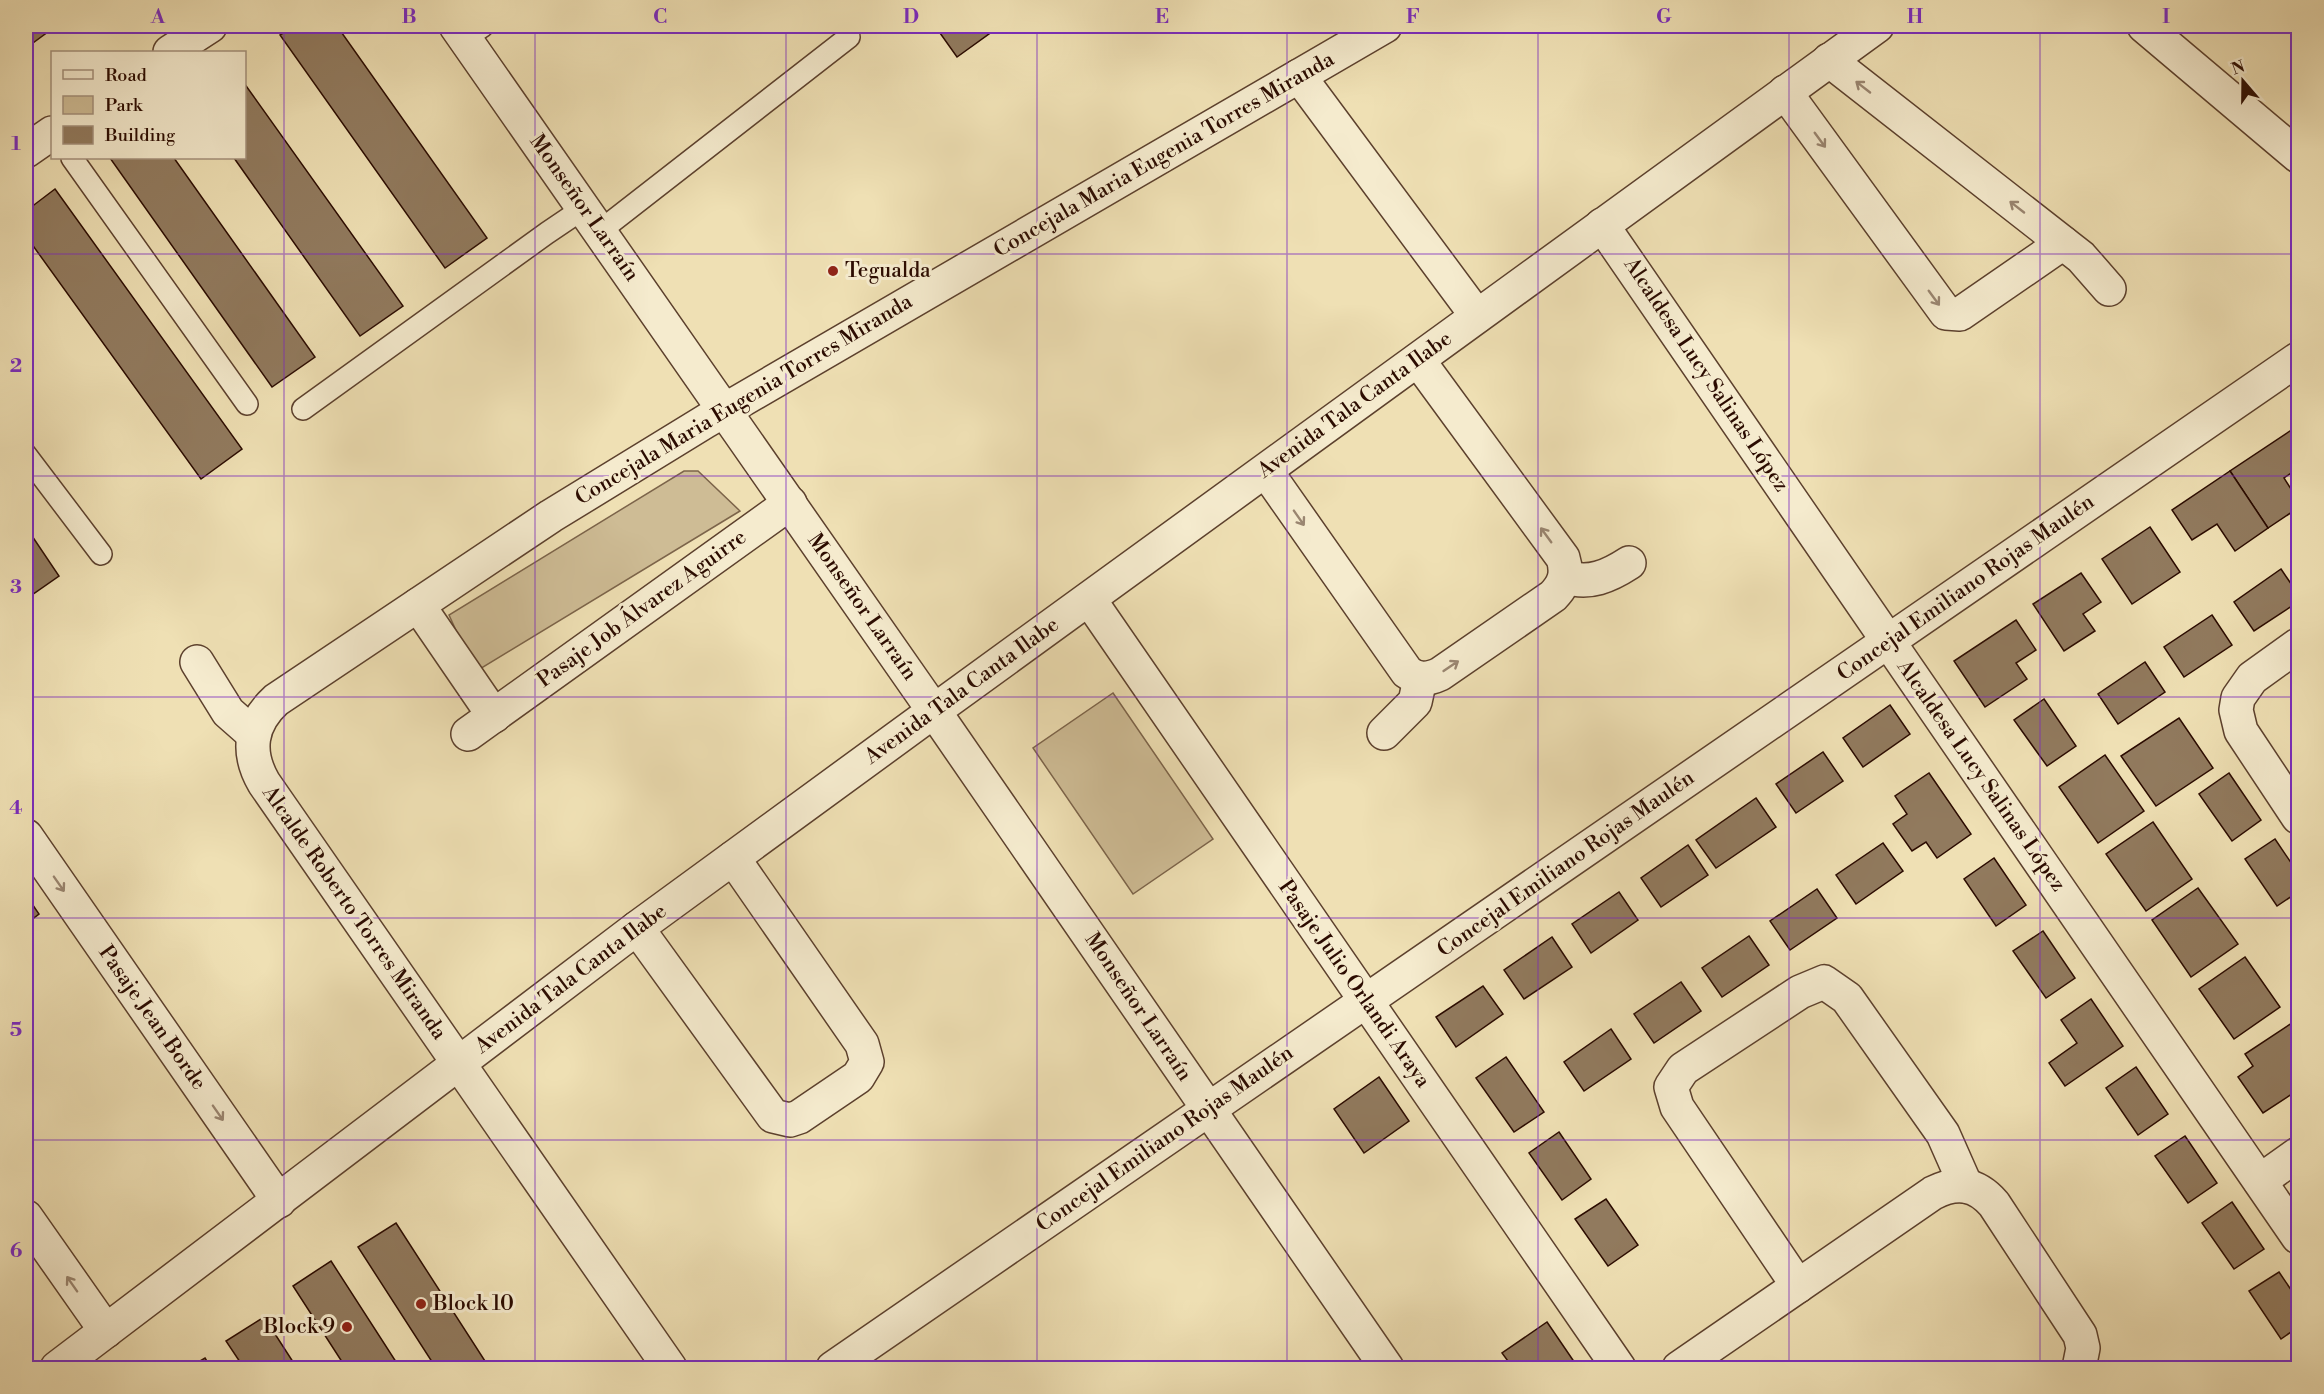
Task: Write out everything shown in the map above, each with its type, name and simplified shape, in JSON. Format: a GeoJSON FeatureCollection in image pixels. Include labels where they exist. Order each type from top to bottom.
{"type":"FeatureCollection","features":[{"type":"Feature","properties":{"kind":"street"},"geometry":{"type":"LineString","coordinates":[[172,51],[210,26]]}},
{"type":"Feature","properties":{"kind":"street","name":"Concejala Maria Eugenia Torres Miranda"},"geometry":{"type":"LineString","coordinates":[[253,734],[258,721],[276,700],[551,516],[724,410],[1384,26]]}},
{"type":"Feature","properties":{"kind":"street","name":"Avenida Tala Canta Ilabe"},"geometry":{"type":"LineString","coordinates":[[57,1368],[637,928],[1877,26]]}},
{"type":"Feature","properties":{"kind":"street"},"geometry":{"type":"LineString","coordinates":[[2144,26],[2298,156]]}},
{"type":"Feature","properties":{"kind":"street","name":"Monseñor Larraín"},"geometry":{"type":"LineString","coordinates":[[468,30],[592,220],[1387,1368]]}},
{"type":"Feature","properties":{"kind":"street"},"geometry":{"type":"LineString","coordinates":[[1829,60],[2063,243],[2088,264],[2109,289]]}},
{"type":"Feature","properties":{"kind":"street"},"geometry":{"type":"LineString","coordinates":[[1299,76],[1477,316]]}},
{"type":"Feature","properties":{"kind":"street"},"geometry":{"type":"LineString","coordinates":[[1785,92],[1946,313],[1960,314],[2063,243]]}},
{"type":"Feature","properties":{"kind":"street"},"geometry":{"type":"LineString","coordinates":[[26,151],[51,134]]}},
{"type":"Feature","properties":{"kind":"street","name":"Alcaldesa Lucy Salinas López"},"geometry":{"type":"LineString","coordinates":[[1602,225],[2298,1237]]}},
{"type":"Feature","properties":{"kind":"street","name":"Concejal Emiliano Rojas Maulén"},"geometry":{"type":"LineString","coordinates":[[833,1368],[2298,359]]}},
{"type":"Feature","properties":{"kind":"street"},"geometry":{"type":"LineString","coordinates":[[1266,471],[1407,672],[1420,679],[1440,674],[1553,596],[1562,588],[1566,577],[1563,558],[1418,360]]}},
{"type":"Feature","properties":{"kind":"street","name":"Pasaje Job Álvarez Aguirre"},"geometry":{"type":"LineString","coordinates":[[468,734],[790,503]]}},
{"type":"Feature","properties":{"kind":"street"},"geometry":{"type":"LineString","coordinates":[[1566,577],[1583,581],[1598,579],[1629,563]]}},
{"type":"Feature","properties":{"kind":"street","name":"Pasaje Julio Orlandi Araya"},"geometry":{"type":"LineString","coordinates":[[1089,599],[1619,1368]]}},
{"type":"Feature","properties":{"kind":"street"},"geometry":{"type":"LineString","coordinates":[[418,605],[494,716]]}},
{"type":"Feature","properties":{"kind":"street"},"geometry":{"type":"LineString","coordinates":[[2298,645],[2252,678],[2238,698],[2236,710],[2241,731],[2298,817]]}},
{"type":"Feature","properties":{"kind":"street"},"geometry":{"type":"LineString","coordinates":[[197,662],[228,712],[253,734]]}},
{"type":"Feature","properties":{"kind":"street"},"geometry":{"type":"LineString","coordinates":[[1384,733],[1415,702],[1420,679]]}},
{"type":"Feature","properties":{"kind":"street","name":"Alcalde Roberto Torres Miranda"},"geometry":{"type":"LineString","coordinates":[[253,734],[252,751],[255,768],[264,783],[670,1368]]}},
{"type":"Feature","properties":{"kind":"street","name":"Pasaje Jean Borde"},"geometry":{"type":"LineString","coordinates":[[26,836],[279,1201]]}},
{"type":"Feature","properties":{"kind":"street"},"geometry":{"type":"LineString","coordinates":[[637,928],[773,1116],[790,1120],[799,1117],[858,1077],[867,1062],[862,1044],[733,858]]}},
{"type":"Feature","properties":{"kind":"street"},"geometry":{"type":"LineString","coordinates":[[1798,1286],[1677,1107],[1671,1087],[1683,1069],[1800,992],[1824,982],[1847,998],[1943,1134],[1966,1186]]}},
{"type":"Feature","properties":{"kind":"street"},"geometry":{"type":"LineString","coordinates":[[2260,1181],[2298,1154]]}},
{"type":"Feature","properties":{"kind":"street"},"geometry":{"type":"LineString","coordinates":[[1679,1368],[1933,1193],[1954,1185],[1977,1189],[1994,1204],[2080,1335],[2088,1366]]}},
{"type":"Feature","properties":{"kind":"street"},"geometry":{"type":"LineString","coordinates":[[26,1217],[106,1331]]}},
{"type":"Feature","properties":{"kind":"lane"},"geometry":{"type":"LineString","coordinates":[[303,409],[547,233],[592,220],[849,37]]}},
{"type":"Feature","properties":{"kind":"lane"},"geometry":{"type":"LineString","coordinates":[[73,159],[247,404]]}},
{"type":"Feature","properties":{"kind":"lane"},"geometry":{"type":"LineString","coordinates":[[26,455],[101,554]]}},
{"type":"Feature","properties":{"kind":"green space"},"geometry":{"type":"Polygon","coordinates":[[[684,471],[698,471],[740,511],[475,672],[449,615],[684,471]]]}},
{"type":"Feature","properties":{"kind":"green space"},"geometry":{"type":"Polygon","coordinates":[[[1113,693],[1213,839],[1133,894],[1033,748],[1113,693]]]}},
{"type":"Feature","properties":{"kind":"building"},"geometry":{"type":"Polygon","coordinates":[[[26,26],[56,26],[26,48],[26,26]]]}},
{"type":"Feature","properties":{"kind":"building"},"geometry":{"type":"Polygon","coordinates":[[[294,26],[337,26],[487,238],[445,268],[280,35],[294,26]]]}},
{"type":"Feature","properties":{"kind":"building"},"geometry":{"type":"Polygon","coordinates":[[[935,26],[989,26],[993,31],[957,57],[935,26]]]}},
{"type":"Feature","properties":{"kind":"building"},"geometry":{"type":"Polygon","coordinates":[[[246,86],[403,306],[360,336],[235,159],[246,159],[246,86]]]}},
{"type":"Feature","properties":{"kind":"building"},"geometry":{"type":"Polygon","coordinates":[[[111,159],[175,159],[315,357],[272,387],[111,159]]]}},
{"type":"Feature","properties":{"kind":"building"},"geometry":{"type":"Polygon","coordinates":[[[55,189],[242,449],[201,479],[26,236],[26,211],[55,189]]]}},
{"type":"Feature","properties":{"kind":"building"},"geometry":{"type":"Polygon","coordinates":[[[2293,429],[2298,437],[2298,468],[2284,478],[2298,500],[2298,508],[2268,528],[2230,471],[2293,429]]]}},
{"type":"Feature","properties":{"kind":"building"},"geometry":{"type":"Polygon","coordinates":[[[2230,471],[2268,528],[2235,551],[2217,524],[2192,540],[2172,510],[2230,471]]]}},
{"type":"Feature","properties":{"kind":"building"},"geometry":{"type":"Polygon","coordinates":[[[26,527],[59,576],[26,599],[26,527]]]}},
{"type":"Feature","properties":{"kind":"building"},"geometry":{"type":"Polygon","coordinates":[[[2150,527],[2180,572],[2132,604],[2102,559],[2150,527]]]}},
{"type":"Feature","properties":{"kind":"building"},"geometry":{"type":"Polygon","coordinates":[[[2281,569],[2298,594],[2298,602],[2254,631],[2234,602],[2281,569]]]}},
{"type":"Feature","properties":{"kind":"building"},"geometry":{"type":"Polygon","coordinates":[[[2081,573],[2101,602],[2083,614],[2095,631],[2064,651],[2033,604],[2081,573]]]}},
{"type":"Feature","properties":{"kind":"building"},"geometry":{"type":"Polygon","coordinates":[[[2212,615],[2232,645],[2184,677],[2164,647],[2212,615]]]}},
{"type":"Feature","properties":{"kind":"building"},"geometry":{"type":"Polygon","coordinates":[[[2016,620],[2036,650],[2016,663],[2027,679],[1985,707],[1954,661],[2016,620]]]}},
{"type":"Feature","properties":{"kind":"building"},"geometry":{"type":"Polygon","coordinates":[[[2145,662],[2165,692],[2118,724],[2098,694],[2145,662]]]}},
{"type":"Feature","properties":{"kind":"building"},"geometry":{"type":"Polygon","coordinates":[[[2044,699],[2076,746],[2047,766],[2014,720],[2044,699]]]}},
{"type":"Feature","properties":{"kind":"building"},"geometry":{"type":"Polygon","coordinates":[[[1890,705],[1910,734],[1863,767],[1843,738],[1890,705]]]}},
{"type":"Feature","properties":{"kind":"building"},"geometry":{"type":"Polygon","coordinates":[[[2179,718],[2213,768],[2156,806],[2121,756],[2179,718]]]}},
{"type":"Feature","properties":{"kind":"building"},"geometry":{"type":"Polygon","coordinates":[[[1823,752],[1843,781],[1796,813],[1776,784],[1823,752]]]}},
{"type":"Feature","properties":{"kind":"building"},"geometry":{"type":"Polygon","coordinates":[[[2105,755],[2144,811],[2098,843],[2059,787],[2105,755]]]}},
{"type":"Feature","properties":{"kind":"building"},"geometry":{"type":"Polygon","coordinates":[[[1929,773],[1971,834],[1937,858],[1926,842],[1912,851],[1893,824],[1907,814],[1895,796],[1929,773]]]}},
{"type":"Feature","properties":{"kind":"building"},"geometry":{"type":"Polygon","coordinates":[[[2229,773],[2261,820],[2232,841],[2199,794],[2229,773]]]}},
{"type":"Feature","properties":{"kind":"building"},"geometry":{"type":"Polygon","coordinates":[[[1756,798],[1776,827],[1716,868],[1696,840],[1756,798]]]}},
{"type":"Feature","properties":{"kind":"building"},"geometry":{"type":"Polygon","coordinates":[[[2153,822],[2192,879],[2146,911],[2106,854],[2153,822]]]}},
{"type":"Feature","properties":{"kind":"building"},"geometry":{"type":"Polygon","coordinates":[[[2275,839],[2298,873],[2298,892],[2277,906],[2245,859],[2275,839]]]}},
{"type":"Feature","properties":{"kind":"building"},"geometry":{"type":"Polygon","coordinates":[[[1883,843],[1903,871],[1856,904],[1836,875],[1883,843]]]}},
{"type":"Feature","properties":{"kind":"building"},"geometry":{"type":"Polygon","coordinates":[[[1688,845],[1708,875],[1661,907],[1641,878],[1688,845]]]}},
{"type":"Feature","properties":{"kind":"building"},"geometry":{"type":"Polygon","coordinates":[[[1994,858],[2026,905],[1996,926],[1964,879],[1994,858]]]}},
{"type":"Feature","properties":{"kind":"building"},"geometry":{"type":"Polygon","coordinates":[[[2198,888],[2238,944],[2191,977],[2152,920],[2198,888]]]}},
{"type":"Feature","properties":{"kind":"building"},"geometry":{"type":"Polygon","coordinates":[[[1817,889],[1837,918],[1790,950],[1770,921],[1817,889]]]}},
{"type":"Feature","properties":{"kind":"building"},"geometry":{"type":"Polygon","coordinates":[[[1619,892],[1638,920],[1591,953],[1572,924],[1619,892]]]}},
{"type":"Feature","properties":{"kind":"building"},"geometry":{"type":"Polygon","coordinates":[[[26,895],[39,914],[26,924],[26,895]]]}},
{"type":"Feature","properties":{"kind":"building"},"geometry":{"type":"Polygon","coordinates":[[[2043,931],[2075,978],[2046,998],[2013,951],[2043,931]]]}},
{"type":"Feature","properties":{"kind":"building"},"geometry":{"type":"Polygon","coordinates":[[[1749,936],[1769,965],[1722,997],[1702,968],[1749,936]]]}},
{"type":"Feature","properties":{"kind":"building"},"geometry":{"type":"Polygon","coordinates":[[[1552,937],[1572,967],[1524,999],[1504,970],[1552,937]]]}},
{"type":"Feature","properties":{"kind":"building"},"geometry":{"type":"Polygon","coordinates":[[[2245,957],[2280,1007],[2234,1039],[2199,989],[2245,957]]]}},
{"type":"Feature","properties":{"kind":"building"},"geometry":{"type":"Polygon","coordinates":[[[1681,982],[1701,1011],[1654,1043],[1634,1014],[1681,982]]]}},
{"type":"Feature","properties":{"kind":"building"},"geometry":{"type":"Polygon","coordinates":[[[1483,986],[1503,1014],[1456,1047],[1436,1017],[1483,986]]]}},
{"type":"Feature","properties":{"kind":"building"},"geometry":{"type":"Polygon","coordinates":[[[2091,999],[2123,1046],[2065,1086],[2049,1063],[2077,1043],[2061,1020],[2091,999]]]}},
{"type":"Feature","properties":{"kind":"building"},"geometry":{"type":"Polygon","coordinates":[[[2298,1019],[2298,1090],[2263,1113],[2238,1077],[2253,1066],[2245,1054],[2298,1019]]]}},
{"type":"Feature","properties":{"kind":"building"},"geometry":{"type":"Polygon","coordinates":[[[1611,1029],[1631,1059],[1584,1091],[1564,1062],[1611,1029]]]}},
{"type":"Feature","properties":{"kind":"building"},"geometry":{"type":"Polygon","coordinates":[[[1506,1057],[1544,1112],[1514,1132],[1476,1078],[1506,1057]]]}},
{"type":"Feature","properties":{"kind":"building"},"geometry":{"type":"Polygon","coordinates":[[[2136,1067],[2168,1114],[2138,1135],[2106,1088],[2136,1067]]]}},
{"type":"Feature","properties":{"kind":"building"},"geometry":{"type":"Polygon","coordinates":[[[1379,1077],[1409,1121],[1364,1153],[1334,1109],[1379,1077]]]}},
{"type":"Feature","properties":{"kind":"building"},"geometry":{"type":"Polygon","coordinates":[[[1559,1132],[1591,1179],[1562,1200],[1529,1153],[1559,1132]]]}},
{"type":"Feature","properties":{"kind":"building"},"geometry":{"type":"Polygon","coordinates":[[[2185,1136],[2217,1183],[2188,1203],[2155,1156],[2185,1136]]]}},
{"type":"Feature","properties":{"kind":"building"},"geometry":{"type":"Polygon","coordinates":[[[1606,1199],[1638,1245],[1608,1266],[1575,1219],[1606,1199]]]}},
{"type":"Feature","properties":{"kind":"building"},"geometry":{"type":"Polygon","coordinates":[[[2232,1202],[2264,1249],[2234,1269],[2202,1223],[2232,1202]]]}},
{"type":"Feature","properties":{"kind":"building","name":"Block 10"},"geometry":{"type":"Polygon","coordinates":[[[396,1223],[485,1361],[474,1368],[436,1368],[358,1247],[396,1223]]]}},
{"type":"Feature","properties":{"kind":"building","name":"Block 9"},"geometry":{"type":"Polygon","coordinates":[[[331,1261],[400,1368],[346,1368],[293,1286],[331,1261]]]}},
{"type":"Feature","properties":{"kind":"building"},"geometry":{"type":"Polygon","coordinates":[[[2279,1272],[2298,1300],[2298,1327],[2281,1339],[2249,1291],[2279,1272]]]}},
{"type":"Feature","properties":{"kind":"building"},"geometry":{"type":"Polygon","coordinates":[[[264,1317],[297,1368],[244,1368],[226,1341],[264,1317]]]}},
{"type":"Feature","properties":{"kind":"building"},"geometry":{"type":"Polygon","coordinates":[[[1547,1322],[1577,1366],[1573,1368],[1513,1368],[1502,1353],[1547,1322]]]}},
{"type":"Feature","properties":{"kind":"building"},"geometry":{"type":"Polygon","coordinates":[[[205,1358],[211,1368],[188,1368],[205,1358]]]}},
{"type":"Feature","properties":{"kind":"place","name":"Tegualda"},"geometry":{"type":"Point","coordinates":[833,271]}},
{"type":"Feature","properties":{"kind":"place","name":"Block 10"},"geometry":{"type":"Point","coordinates":[421,1304]}},
{"type":"Feature","properties":{"kind":"place","name":"Block 9"},"geometry":{"type":"Point","coordinates":[347,1327]}}]}
